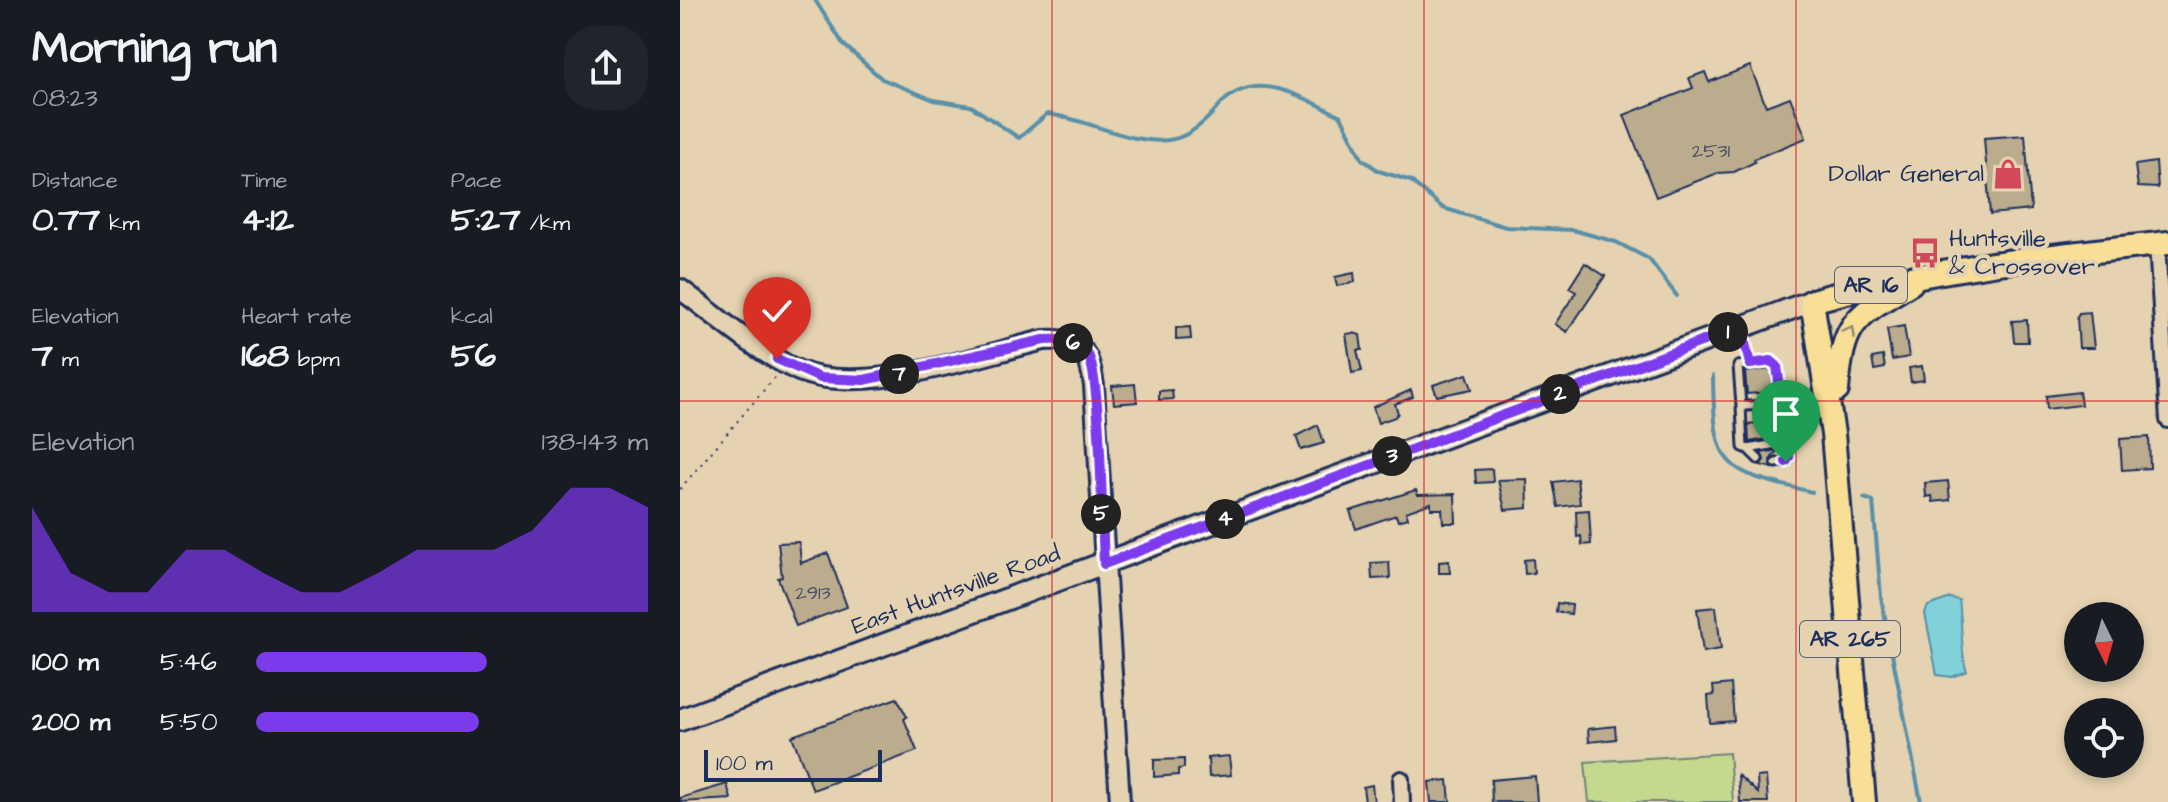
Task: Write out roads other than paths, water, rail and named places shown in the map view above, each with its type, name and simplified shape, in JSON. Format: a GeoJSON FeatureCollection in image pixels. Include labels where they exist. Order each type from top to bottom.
{"type":"FeatureCollection","features":[{"type":"Feature","properties":{"kind":"main road","name":"East Huntsville Road"},"geometry":{"type":"LineString","coordinates":[[680,720],[1812,301],[1930,272],[2163,243]]}},
{"type":"Feature","properties":{"kind":"main road"},"geometry":{"type":"LineString","coordinates":[[1833,434],[1841,348],[1847,333],[1869,308],[1930,272]]}},
{"type":"Feature","properties":{"kind":"main road","name":"AR 265"},"geometry":{"type":"LineString","coordinates":[[1812,301],[1833,434],[1864,802]]}},
{"type":"Feature","properties":{"kind":"street"},"geometry":{"type":"LineString","coordinates":[[2163,243],[2168,420]]}},
{"type":"Feature","properties":{"kind":"street"},"geometry":{"type":"LineString","coordinates":[[680,289],[785,364],[820,378],[864,380],[1044,340],[1063,339],[1076,344],[1088,355],[1093,377],[1120,802]]}},
{"type":"Feature","properties":{"kind":"street"},"geometry":{"type":"LineString","coordinates":[[1401,779],[1402,802]]}},
{"type":"Feature","properties":{"kind":"lane"},"geometry":{"type":"LineString","coordinates":[[1741,327],[1756,365]]}},
{"type":"Feature","properties":{"kind":"lane"},"geometry":{"type":"LineString","coordinates":[[1758,459],[1743,447],[1738,366],[1771,361],[1777,366],[1788,461],[1776,463]]}},
{"type":"Feature","properties":{"kind":"lane"},"geometry":{"type":"LineString","coordinates":[[1761,393],[1762,405]]}},
{"type":"Feature","properties":{"kind":"lane"},"geometry":{"type":"LineString","coordinates":[[1741,406],[1829,404]]}},
{"type":"Feature","properties":{"kind":"lane"},"geometry":{"type":"LineString","coordinates":[[1748,449],[1787,442]]}},
{"type":"Feature","properties":{"kind":"water"},"geometry":{"type":"Polygon","coordinates":[[[1950,598],[1959,600],[1967,671],[1952,677],[1937,675],[1925,613],[1928,606],[1950,598]]]}},
{"type":"Feature","properties":{"kind":"waterway"},"geometry":{"type":"LineString","coordinates":[[815,0],[843,44],[882,79],[934,100],[971,106],[1019,138],[1047,114],[1127,136],[1159,141],[1174,139],[1193,131],[1232,95],[1247,88],[1278,89],[1294,94],[1341,116],[1362,159],[1379,171],[1411,181],[1443,208],[1506,227],[1573,230],[1616,242],[1649,259],[1677,296]]}},
{"type":"Feature","properties":{"kind":"waterway"},"geometry":{"type":"LineString","coordinates":[[1713,376],[1716,431],[1721,449],[1730,462],[1759,478],[1812,492]]}},
{"type":"Feature","properties":{"kind":"waterway"},"geometry":{"type":"LineString","coordinates":[[1864,498],[1873,501],[1881,597],[1921,802]]}},
{"type":"Feature","properties":{"kind":"place","name":"Dollar General"},"geometry":{"type":"Point","coordinates":[2008,174]}},
{"type":"Feature","properties":{"kind":"place","name":"Huntsville & Crossover"},"geometry":{"type":"Point","coordinates":[1925,253]}}]}
